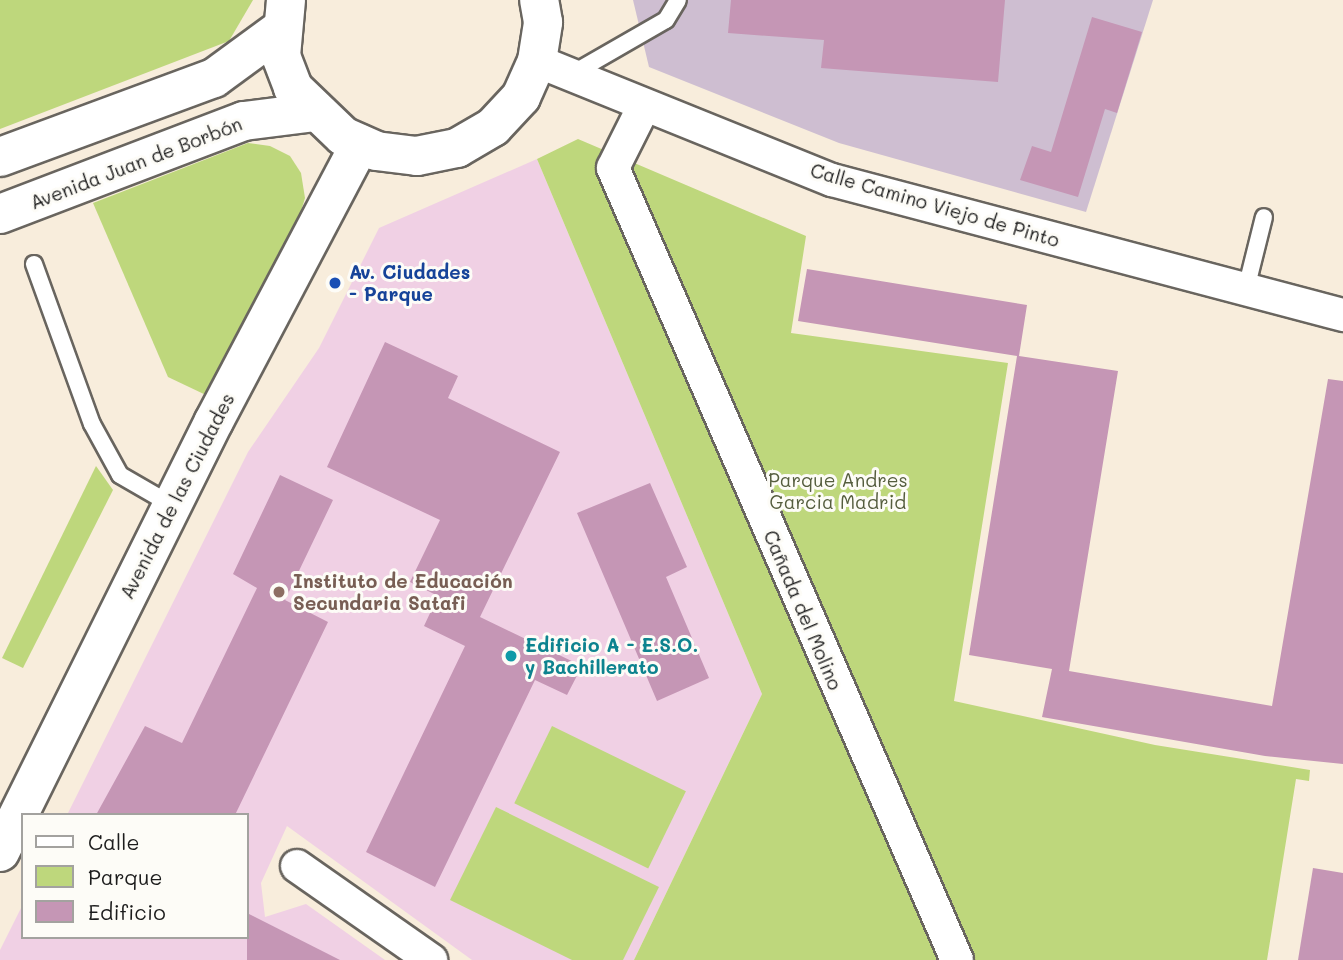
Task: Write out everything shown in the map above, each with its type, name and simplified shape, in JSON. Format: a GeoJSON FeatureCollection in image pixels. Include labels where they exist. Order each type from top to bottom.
{"type":"FeatureCollection","features":[{"type":"Feature","properties":{"kind":"street"},"geometry":{"type":"LineString","coordinates":[[283,15],[282,57],[293,88],[315,112],[360,144],[376,151],[417,156],[457,148],[493,127],[554,68],[539,0]]}},
{"type":"Feature","properties":{"kind":"street"},"geometry":{"type":"LineString","coordinates":[[0,157],[214,78],[283,15]]}},
{"type":"Feature","properties":{"kind":"street","name":"Calle Camino Viejo de Pinto"},"geometry":{"type":"LineString","coordinates":[[554,68],[832,180],[1343,315]]}},
{"type":"Feature","properties":{"kind":"street","name":"Cañada del Molino"},"geometry":{"type":"LineString","coordinates":[[645,106],[613,168],[957,960]]}},
{"type":"Feature","properties":{"kind":"street","name":"Avenida Juan de Borbón"},"geometry":{"type":"LineString","coordinates":[[0,214],[244,121],[315,112]]}},
{"type":"Feature","properties":{"kind":"street","name":"Avenida de las Ciudades"},"geometry":{"type":"LineString","coordinates":[[0,852],[172,505],[360,144]]}},
{"type":"Feature","properties":{"kind":"street"},"geometry":{"type":"LineString","coordinates":[[297,866],[431,960]]}},
{"type":"Feature","properties":{"kind":"lane"},"geometry":{"type":"LineString","coordinates":[[554,68],[666,20],[678,0]]}},
{"type":"Feature","properties":{"kind":"lane"},"geometry":{"type":"LineString","coordinates":[[1246,289],[1264,217]]}},
{"type":"Feature","properties":{"kind":"lane"},"geometry":{"type":"LineString","coordinates":[[34,264],[92,424],[120,475],[172,505]]}},
{"type":"Feature","properties":{"kind":"shaded area"},"geometry":{"type":"Polygon","coordinates":[[[633,0],[1153,0],[1086,212],[839,143],[649,67],[633,0]]]}},
{"type":"Feature","properties":{"kind":"shaded area"},"geometry":{"type":"Polygon","coordinates":[[[537,159],[762,694],[634,960],[472,960],[287,826],[261,883],[265,917],[306,904],[385,960],[0,960],[0,950],[21,908],[21,939],[248,939],[248,813],[68,813],[248,452],[319,348],[379,228],[537,159]]]}},
{"type":"Feature","properties":{"kind":"green space"},"geometry":{"type":"Polygon","coordinates":[[[0,0],[253,0],[229,41],[0,129],[0,0]]]}},
{"type":"Feature","properties":{"kind":"green space","name":"Parque Andres Garcia Madrid"},"geometry":{"type":"Polygon","coordinates":[[[578,139],[806,236],[791,333],[1008,363],[954,701],[1155,745],[1310,770],[1309,781],[1296,779],[1267,960],[634,960],[762,694],[537,159],[578,139]]]}},
{"type":"Feature","properties":{"kind":"green space"},"geometry":{"type":"Polygon","coordinates":[[[248,143],[270,146],[290,156],[301,173],[305,198],[298,221],[208,396],[168,377],[93,203],[248,143]]]}},
{"type":"Feature","properties":{"kind":"green space"},"geometry":{"type":"Polygon","coordinates":[[[96,466],[113,490],[23,668],[2,658],[96,466]]]}},
{"type":"Feature","properties":{"kind":"green space"},"geometry":{"type":"Polygon","coordinates":[[[552,726],[686,791],[648,869],[514,803],[552,726]]]}},
{"type":"Feature","properties":{"kind":"green space"},"geometry":{"type":"Polygon","coordinates":[[[496,807],[659,887],[623,960],[572,960],[450,900],[496,807]]]}},
{"type":"Feature","properties":{"kind":"building"},"geometry":{"type":"Polygon","coordinates":[[[731,0],[1005,0],[998,82],[821,68],[824,40],[728,33],[731,0]]]}},
{"type":"Feature","properties":{"kind":"building"},"geometry":{"type":"Polygon","coordinates":[[[1092,17],[1142,32],[1117,113],[1105,109],[1078,197],[1020,180],[1032,146],[1051,152],[1092,17]]]}},
{"type":"Feature","properties":{"kind":"building"},"geometry":{"type":"Polygon","coordinates":[[[807,269],[1027,305],[1019,356],[1118,371],[1069,671],[1272,706],[1328,379],[1343,381],[1343,764],[1265,756],[1042,717],[1052,669],[969,655],[1017,356],[798,321],[807,269]]]}},
{"type":"Feature","properties":{"kind":"building","name":"Edificio A - E.S.O. y Bachillerato"},"geometry":{"type":"Polygon","coordinates":[[[385,342],[458,376],[448,398],[560,452],[480,617],[582,666],[567,695],[535,680],[435,887],[366,852],[465,646],[424,626],[438,596],[410,582],[440,520],[327,467],[385,342]]]}},
{"type":"Feature","properties":{"kind":"building"},"geometry":{"type":"Polygon","coordinates":[[[280,475],[333,500],[285,600],[328,622],[236,813],[97,813],[145,726],[182,743],[257,588],[233,574],[280,475]]]}},
{"type":"Feature","properties":{"kind":"building"},"geometry":{"type":"Polygon","coordinates":[[[650,483],[687,567],[666,577],[709,678],[657,701],[577,513],[650,483]]]}},
{"type":"Feature","properties":{"kind":"building"},"geometry":{"type":"Polygon","coordinates":[[[1313,868],[1343,873],[1343,960],[1298,960],[1313,868]]]}},
{"type":"Feature","properties":{"kind":"building"},"geometry":{"type":"Polygon","coordinates":[[[248,914],[340,960],[247,960],[248,914]]]}},
{"type":"Feature","properties":{"kind":"place","name":"Av. Ciudades - Parque"},"geometry":{"type":"Point","coordinates":[335,283]}},
{"type":"Feature","properties":{"kind":"place","name":"Instituto de Educación Secundaria Satafi"},"geometry":{"type":"Point","coordinates":[279,592]}},
{"type":"Feature","properties":{"kind":"place","name":"Edificio A - E.S.O. y Bachillerato"},"geometry":{"type":"Point","coordinates":[511,656]}}]}
